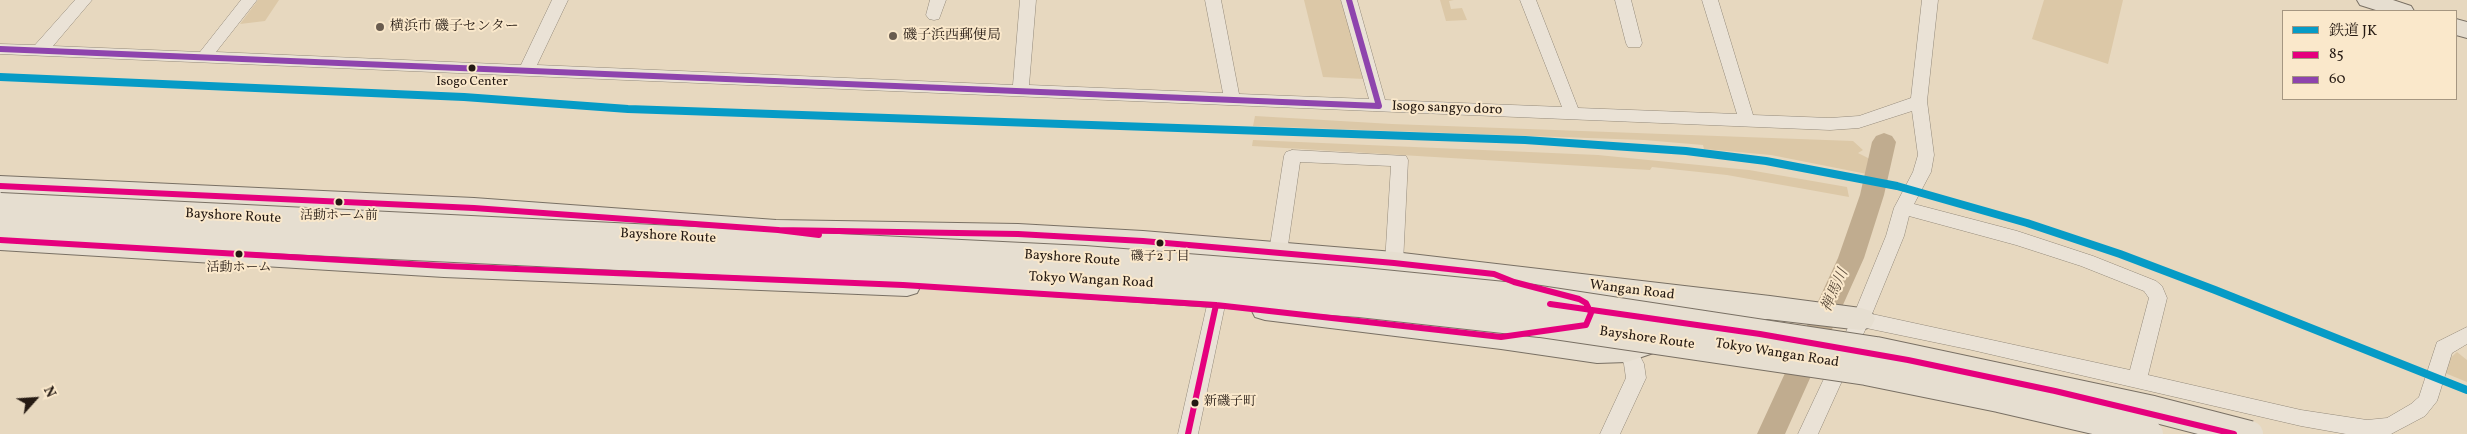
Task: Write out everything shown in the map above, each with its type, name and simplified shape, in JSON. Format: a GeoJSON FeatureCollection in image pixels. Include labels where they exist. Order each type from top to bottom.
{"type":"FeatureCollection","features":[{"type":"Feature","properties":{"kind":"highway"},"geometry":{"type":"LineString","coordinates":[[2368,0],[2401,10]]}},
{"type":"Feature","properties":{"kind":"highway","name":"Tokyo Wangan Road"},"geometry":{"type":"LineString","coordinates":[[0,186],[474,208],[778,230],[1040,259],[1313,280],[1580,308],[1760,334],[1908,360],[2064,393],[2234,434]]}},
{"type":"Feature","properties":{"kind":"highway","name":"Bayshore Route"},"geometry":{"type":"LineString","coordinates":[[0,206],[1064,258],[1363,281],[1534,298],[1876,350],[2070,390],[2250,434]]}},
{"type":"Feature","properties":{"kind":"highway","name":"Bayshore Route"},"geometry":{"type":"LineString","coordinates":[[0,227],[805,266],[1090,284],[1360,304],[1550,325],[1866,372],[1999,399],[2150,434]]}},
{"type":"Feature","properties":{"kind":"highway","name":"Wangan Road"},"geometry":{"type":"LineString","coordinates":[[778,230],[1018,234],[1142,241],[1278,252],[1494,274],[1828,313],[1861,319]]}},
{"type":"Feature","properties":{"kind":"highway","name":"Tokyo Wangan Road"},"geometry":{"type":"LineString","coordinates":[[0,240],[444,266],[765,280],[865,277],[1046,277],[1316,296],[1543,319],[1815,358],[1993,392],[2171,434]]}},
{"type":"Feature","properties":{"kind":"highway","name":"Wangan Road"},"geometry":{"type":"LineString","coordinates":[[1494,274],[1540,290],[1579,299],[1586,304],[1592,313],[1586,325],[1501,337]]}},
{"type":"Feature","properties":{"kind":"highway","name":"Wangan Road"},"geometry":{"type":"LineString","coordinates":[[765,280],[903,285],[1216,304],[1501,337],[1597,351],[1627,350],[1770,307]]}},
{"type":"Feature","properties":{"kind":"street"},"geometry":{"type":"LineString","coordinates":[[40,50],[84,0]]}},
{"type":"Feature","properties":{"kind":"street"},"geometry":{"type":"LineString","coordinates":[[204,57],[249,0]]}},
{"type":"Feature","properties":{"kind":"street"},"geometry":{"type":"LineString","coordinates":[[526,71],[560,0]]}},
{"type":"Feature","properties":{"kind":"street"},"geometry":{"type":"LineString","coordinates":[[1020,91],[1028,0]]}},
{"type":"Feature","properties":{"kind":"street"},"geometry":{"type":"LineString","coordinates":[[1213,0],[1232,100]]}},
{"type":"Feature","properties":{"kind":"street"},"geometry":{"type":"LineString","coordinates":[[1349,0],[1379,106]]}},
{"type":"Feature","properties":{"kind":"street"},"geometry":{"type":"LineString","coordinates":[[1528,0],[1572,113]]}},
{"type":"Feature","properties":{"kind":"street"},"geometry":{"type":"LineString","coordinates":[[1623,0],[1634,43]]}},
{"type":"Feature","properties":{"kind":"street"},"geometry":{"type":"LineString","coordinates":[[1710,0],[1748,121]]}},
{"type":"Feature","properties":{"kind":"street"},"geometry":{"type":"LineString","coordinates":[[1895,236],[1906,222],[1911,210],[1926,155],[1919,101],[1926,51],[1930,0]]}},
{"type":"Feature","properties":{"kind":"street","name":"Isogo sangyo doro"},"geometry":{"type":"LineString","coordinates":[[0,48],[1830,124],[1856,122],[1905,108],[1919,101]]}},
{"type":"Feature","properties":{"kind":"street"},"geometry":{"type":"LineString","coordinates":[[1278,252],[1292,156],[1400,160],[1394,263]]}},
{"type":"Feature","properties":{"kind":"street"},"geometry":{"type":"LineString","coordinates":[[1808,434],[1861,319],[1895,236],[1903,208],[1918,184]]}},
{"type":"Feature","properties":{"kind":"street"},"geometry":{"type":"LineString","coordinates":[[1911,210],[2017,238],[2087,261],[2150,286],[2156,291],[2158,298],[2138,380]]}},
{"type":"Feature","properties":{"kind":"street"},"geometry":{"type":"LineString","coordinates":[[1188,434],[1216,304]]}},
{"type":"Feature","properties":{"kind":"street"},"geometry":{"type":"LineString","coordinates":[[1861,319],[2324,423],[2367,429],[2394,430],[2427,401],[2444,348],[2467,335]]}},
{"type":"Feature","properties":{"kind":"street"},"geometry":{"type":"LineString","coordinates":[[1610,434],[1634,388],[1636,378],[1634,364],[1627,350]]}},
{"type":"Feature","properties":{"kind":"shaded area"},"geometry":{"type":"Polygon","coordinates":[[[258,0],[279,0],[265,21],[240,24],[258,0]]]}},
{"type":"Feature","properties":{"kind":"shaded area"},"geometry":{"type":"Polygon","coordinates":[[[1304,0],[1342,0],[1364,79],[1323,77],[1304,0]]]}},
{"type":"Feature","properties":{"kind":"shaded area"},"geometry":{"type":"Polygon","coordinates":[[[1440,0],[1454,0],[1449,1],[1451,9],[1462,8],[1467,20],[1446,21],[1440,0]]]}},
{"type":"Feature","properties":{"kind":"shaded area"},"geometry":{"type":"Polygon","coordinates":[[[2044,0],[2123,0],[2108,64],[2032,39],[2044,0]]]}},
{"type":"Feature","properties":{"kind":"shaded area"},"geometry":{"type":"Polygon","coordinates":[[[1255,116],[1392,124],[1853,141],[1863,150],[1858,153],[1886,167],[1882,177],[1771,155],[1704,149],[1703,145],[1644,140],[1253,126],[1255,116]]]}},
{"type":"Feature","properties":{"kind":"shaded area"},"geometry":{"type":"Polygon","coordinates":[[[1253,140],[1598,155],[1749,170],[1847,187],[1849,197],[1727,175],[1652,167],[1650,170],[1252,146],[1253,140]]]}},
{"type":"Feature","properties":{"kind":"shaded area"},"geometry":{"type":"Polygon","coordinates":[[[2457,352],[2467,360],[2467,382],[2445,373],[2447,361],[2457,352]]]}},
{"type":"Feature","properties":{"kind":"waterway","name":"禅馬川"},"geometry":{"type":"LineString","coordinates":[[1771,434],[1851,258],[1872,195],[1884,142]]}},
{"type":"Feature","properties":{"kind":"rail line","name":"JK"},"geometry":{"type":"LineString","coordinates":[[0,77],[464,97],[628,109],[1525,140],[1686,151],[1766,161],[1897,186],[2027,223],[2120,254],[2215,290],[2467,390]]}},
{"type":"Feature","properties":{"kind":"transit line","name":"60"},"geometry":{"type":"LineString","coordinates":[[1349,0],[1379,106]]}},
{"type":"Feature","properties":{"kind":"transit line","name":"60"},"geometry":{"type":"LineString","coordinates":[[0,49],[1379,106]]}},
{"type":"Feature","properties":{"kind":"transit line","name":"85"},"geometry":{"type":"LineString","coordinates":[[0,186],[474,208],[778,230],[819,235]]}},
{"type":"Feature","properties":{"kind":"transit line","name":"85"},"geometry":{"type":"LineString","coordinates":[[0,240],[444,266],[903,285],[1216,305],[1501,337],[1586,325],[1591,313],[1586,303],[1579,299],[1514,282],[1494,274],[1394,263],[1143,241],[1018,234],[778,230]]}},
{"type":"Feature","properties":{"kind":"transit line","name":"85"},"geometry":{"type":"LineString","coordinates":[[1550,304],[1760,334],[1908,360],[2055,391],[2234,434]]}},
{"type":"Feature","properties":{"kind":"transit line","name":"85"},"geometry":{"type":"LineString","coordinates":[[1188,434],[1216,305]]}},
{"type":"Feature","properties":{"kind":"place","name":"横浜市 磯子センター"},"geometry":{"type":"Point","coordinates":[380,27]}},
{"type":"Feature","properties":{"kind":"place","name":"磯子浜西郵便局"},"geometry":{"type":"Point","coordinates":[893,36]}},
{"type":"Feature","properties":{"kind":"place","name":"Isogo Center"},"geometry":{"type":"Point","coordinates":[472,68]}},
{"type":"Feature","properties":{"kind":"place","name":"活動ホーム前"},"geometry":{"type":"Point","coordinates":[339,202]}},
{"type":"Feature","properties":{"kind":"place","name":"磯子2丁目"},"geometry":{"type":"Point","coordinates":[1160,243]}},
{"type":"Feature","properties":{"kind":"place","name":"活動ホーム"},"geometry":{"type":"Point","coordinates":[239,254]}},
{"type":"Feature","properties":{"kind":"place","name":"新磯子町"},"geometry":{"type":"Point","coordinates":[1195,403]}}]}
